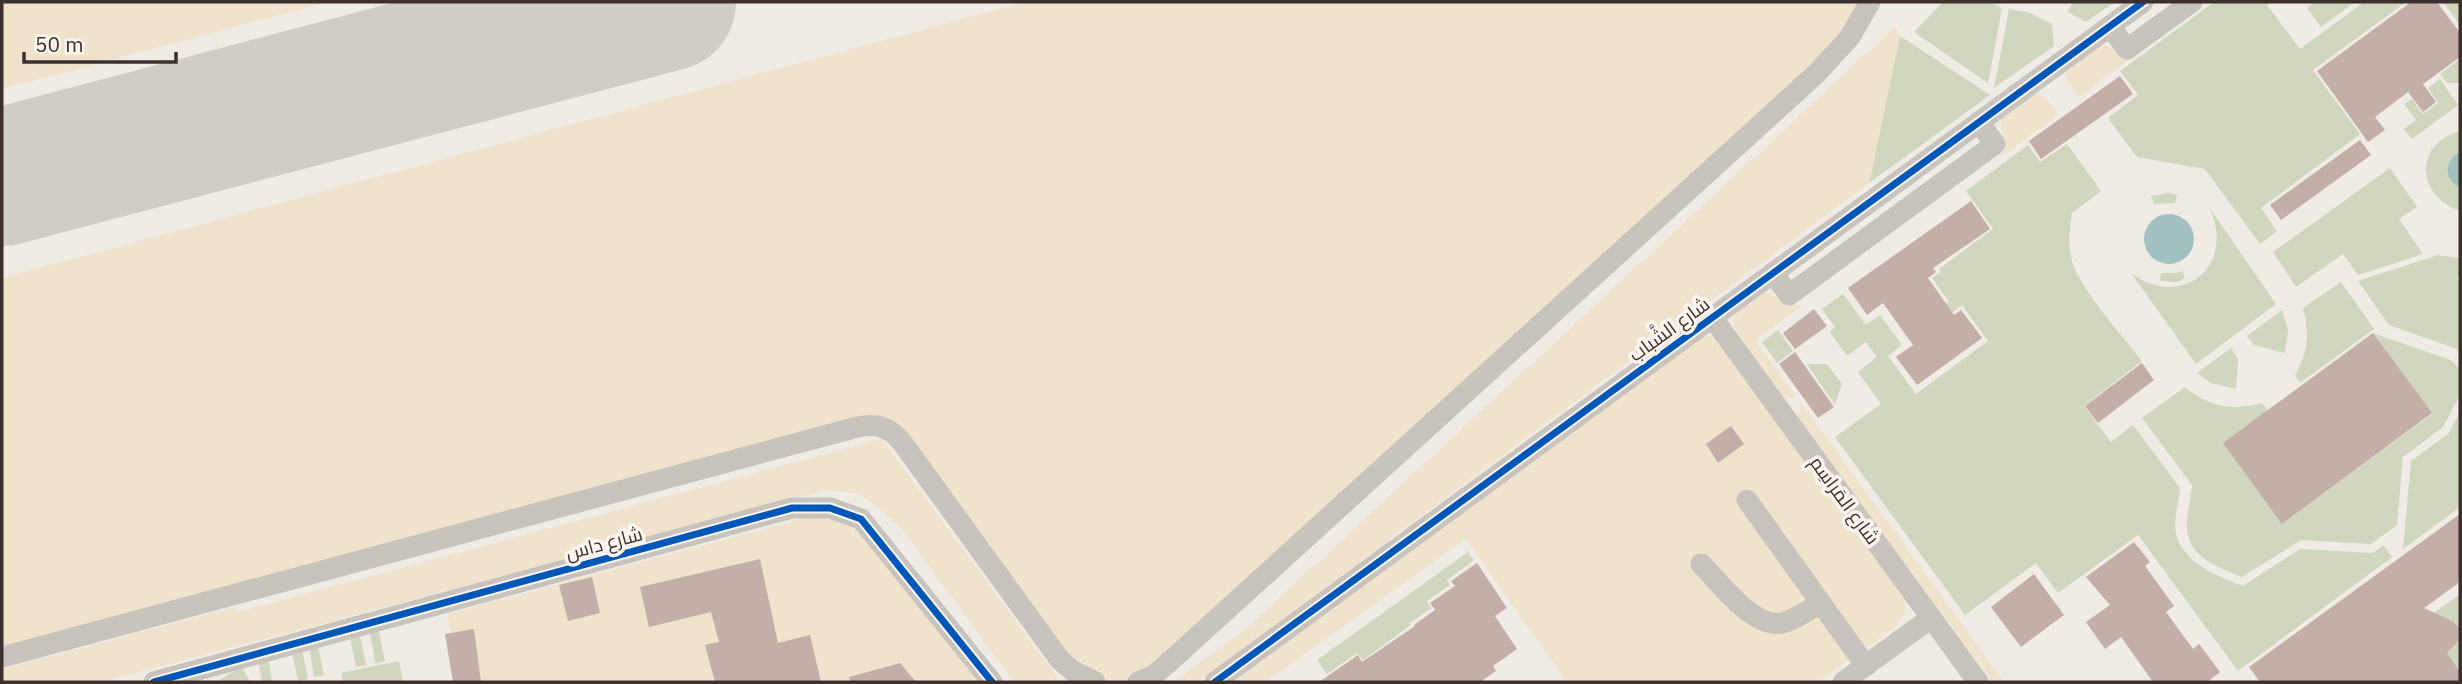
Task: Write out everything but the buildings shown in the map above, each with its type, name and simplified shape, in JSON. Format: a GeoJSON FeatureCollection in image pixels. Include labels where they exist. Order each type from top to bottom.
{"type":"FeatureCollection","features":[{"type":"Feature","properties":{"kind":"street"},"geometry":{"type":"LineString","coordinates":[[1138,682],[1166,665],[1816,74],[1850,37],[1870,2]]}},
{"type":"Feature","properties":{"kind":"street","name":"شارع الشَّباب"},"geometry":{"type":"LineString","coordinates":[[1215,682],[2143,2]]}},
{"type":"Feature","properties":{"kind":"street"},"geometry":{"type":"LineString","coordinates":[[2110,26],[2127,49],[2192,2]]}},
{"type":"Feature","properties":{"kind":"street","name":"شارع المَراسِم"},"geometry":{"type":"LineString","coordinates":[[1712,317],[1978,682]]}},
{"type":"Feature","properties":{"kind":"street"},"geometry":{"type":"LineString","coordinates":[[2,657],[865,425],[877,425],[897,436],[1060,660],[1073,671],[1096,682]]}},
{"type":"Feature","properties":{"kind":"street"},"geometry":{"type":"LineString","coordinates":[[1747,500],[1866,666]]}},
{"type":"Feature","properties":{"kind":"street","name":"شارع داس"},"geometry":{"type":"LineString","coordinates":[[154,682],[179,679],[792,508],[830,508],[861,519],[992,682]]}},
{"type":"Feature","properties":{"kind":"street"},"geometry":{"type":"LineString","coordinates":[[1701,564],[1748,612],[1763,621],[1782,624],[1821,603]]}},
{"type":"Feature","properties":{"kind":"street"},"geometry":{"type":"LineString","coordinates":[[1843,682],[1931,618]]}},
{"type":"Feature","properties":{"kind":"green space"},"geometry":{"type":"Polygon","coordinates":[[[1943,2],[1990,2],[2002,8],[1988,83],[1914,32],[1943,2]]]}},
{"type":"Feature","properties":{"kind":"green space"},"geometry":{"type":"Polygon","coordinates":[[[2073,2],[2115,2],[2086,22],[2067,12],[2073,2]]]}},
{"type":"Feature","properties":{"kind":"green space"},"geometry":{"type":"Polygon","coordinates":[[[2214,2],[2270,2],[2267,5],[2300,49],[2364,2],[2406,2],[2313,70],[2360,134],[2261,208],[2277,231],[2260,244],[2205,169],[2137,157],[2108,118],[2138,95],[2120,71],[2214,2]]]}},
{"type":"Feature","properties":{"kind":"green space"},"geometry":{"type":"Polygon","coordinates":[[[2315,2],[2355,2],[2321,27],[2307,8],[2315,2]]]}},
{"type":"Feature","properties":{"kind":"green space"},"geometry":{"type":"Polygon","coordinates":[[[2443,2],[2460,2],[2460,25],[2443,2]]]}},
{"type":"Feature","properties":{"kind":"green space"},"geometry":{"type":"Polygon","coordinates":[[[2009,9],[2030,13],[2052,24],[2054,46],[1994,88],[2009,9]]]}},
{"type":"Feature","properties":{"kind":"green space"},"geometry":{"type":"Polygon","coordinates":[[[1900,36],[1990,95],[1869,183],[1900,36]]]}},
{"type":"Feature","properties":{"kind":"green space"},"geometry":{"type":"Polygon","coordinates":[[[2460,59],[2460,83],[2447,83],[2440,74],[2460,59]]]}},
{"type":"Feature","properties":{"kind":"green space"},"geometry":{"type":"Polygon","coordinates":[[[2440,79],[2458,105],[2412,139],[2404,129],[2416,120],[2404,104],[2412,99],[2423,114],[2438,103],[2428,88],[2440,79]]]}},
{"type":"Feature","properties":{"kind":"green space"},"geometry":{"type":"Polygon","coordinates":[[[2460,131],[2460,211],[2445,204],[2435,194],[2428,182],[2426,170],[2434,147],[2460,131]]]}},
{"type":"Feature","properties":{"kind":"green space"},"geometry":{"type":"Polygon","coordinates":[[[2067,144],[2101,191],[2072,213],[2071,257],[2091,296],[2142,361],[2084,406],[2111,442],[2133,425],[2180,488],[2175,527],[2183,549],[2200,566],[2243,586],[2300,549],[2373,553],[2383,545],[2392,557],[2238,671],[2138,535],[2058,593],[2036,563],[1965,615],[1835,437],[1881,404],[1858,372],[1877,357],[1866,342],[1847,356],[1830,332],[1835,327],[1822,309],[1843,294],[1866,325],[1880,315],[1902,345],[1888,356],[1916,394],[1988,341],[1962,305],[1944,319],[1938,310],[1949,302],[1932,278],[1941,272],[1939,269],[1993,229],[1966,191],[2028,145],[2040,162],[2067,144]]]}},
{"type":"Feature","properties":{"kind":"green space"},"geometry":{"type":"Polygon","coordinates":[[[2390,168],[2417,207],[2399,219],[2423,254],[2358,275],[2343,254],[2296,287],[2273,252],[2390,168]]]}},
{"type":"Feature","properties":{"kind":"green space"},"geometry":{"type":"Polygon","coordinates":[[[2170,193],[2177,195],[2175,203],[2154,204],[2151,196],[2170,193]]]}},
{"type":"Feature","properties":{"kind":"green space"},"geometry":{"type":"Polygon","coordinates":[[[2209,207],[2276,304],[2196,364],[2131,273],[2150,283],[2169,287],[2186,284],[2200,276],[2210,263],[2216,247],[2216,228],[2209,207]]]}},
{"type":"Feature","properties":{"kind":"green space"},"geometry":{"type":"Polygon","coordinates":[[[2438,255],[2460,258],[2460,275],[2457,278],[2460,283],[2460,354],[2457,349],[2389,325],[2358,281],[2438,255]]]}},
{"type":"Feature","properties":{"kind":"green space"},"geometry":{"type":"Polygon","coordinates":[[[2182,271],[2185,278],[2177,282],[2160,281],[2161,273],[2182,271]]]}},
{"type":"Feature","properties":{"kind":"green space"},"geometry":{"type":"Polygon","coordinates":[[[2341,282],[2374,329],[2300,383],[2295,375],[2303,359],[2306,342],[2307,326],[2303,308],[2341,282]]]}},
{"type":"Feature","properties":{"kind":"green space"},"geometry":{"type":"Polygon","coordinates":[[[2282,310],[2288,330],[2285,353],[2254,345],[2247,336],[2282,310]]]}},
{"type":"Feature","properties":{"kind":"green space"},"geometry":{"type":"Polygon","coordinates":[[[1778,330],[1793,351],[1777,363],[1762,342],[1778,330]]]}},
{"type":"Feature","properties":{"kind":"green space"},"geometry":{"type":"Polygon","coordinates":[[[2373,333],[2453,361],[2460,370],[2460,395],[2443,427],[2403,457],[2397,525],[2371,544],[2301,540],[2242,577],[2199,555],[2189,539],[2187,529],[2192,485],[2142,418],[2185,387],[2211,403],[2230,407],[2261,403],[2268,410],[2282,524],[2432,414],[2373,333]]]}},
{"type":"Feature","properties":{"kind":"green space"},"geometry":{"type":"Polygon","coordinates":[[[2231,348],[2238,359],[2236,389],[2211,383],[2197,373],[2231,348]]]}},
{"type":"Feature","properties":{"kind":"green space"},"geometry":{"type":"Polygon","coordinates":[[[1807,364],[1827,364],[1842,384],[1835,405],[1807,364]]]}},
{"type":"Feature","properties":{"kind":"green space"},"geometry":{"type":"Polygon","coordinates":[[[2460,412],[2460,507],[2403,549],[2411,461],[2448,434],[2460,412]]]}},
{"type":"Feature","properties":{"kind":"green space"},"geometry":{"type":"Polygon","coordinates":[[[1468,552],[1474,560],[1447,580],[1450,585],[1427,601],[1431,608],[1363,660],[1357,653],[1327,674],[1317,660],[1468,552]]]}},
{"type":"Feature","properties":{"kind":"green space"},"geometry":{"type":"Polygon","coordinates":[[[2459,595],[2460,668],[2440,682],[2430,682],[2413,628],[2459,595]]]}},
{"type":"Feature","properties":{"kind":"green space"},"geometry":{"type":"Polygon","coordinates":[[[379,631],[385,661],[375,663],[370,633],[379,631]]]}},
{"type":"Feature","properties":{"kind":"green space"},"geometry":{"type":"Polygon","coordinates":[[[360,636],[366,665],[356,667],[350,638],[360,636]]]}},
{"type":"Feature","properties":{"kind":"green space"},"geometry":{"type":"Polygon","coordinates":[[[318,645],[324,675],[314,677],[309,647],[318,645]]]}},
{"type":"Feature","properties":{"kind":"green space"},"geometry":{"type":"Polygon","coordinates":[[[302,650],[308,679],[298,681],[292,652],[302,650]]]}},
{"type":"Feature","properties":{"kind":"green space"},"geometry":{"type":"Polygon","coordinates":[[[268,657],[272,682],[262,682],[258,659],[268,657]]]}},
{"type":"Feature","properties":{"kind":"green space"},"geometry":{"type":"Polygon","coordinates":[[[399,661],[403,681],[343,682],[341,673],[399,661]]]}},
{"type":"Feature","properties":{"kind":"green space"},"geometry":{"type":"Polygon","coordinates":[[[241,666],[250,682],[218,682],[241,666]]]}},
{"type":"Feature","properties":{"kind":"sand"},"geometry":{"type":"Polygon","coordinates":[[[2,2],[328,2],[2,89],[2,2]]]}},
{"type":"Feature","properties":{"kind":"sand"},"geometry":{"type":"Polygon","coordinates":[[[1025,2],[1860,2],[1837,44],[1226,604],[1129,682],[1100,682],[1078,673],[878,421],[2,656],[2,278],[1025,2]]]}},
{"type":"Feature","properties":{"kind":"sand"},"geometry":{"type":"Polygon","coordinates":[[[1895,27],[1900,36],[1869,183],[1198,682],[1173,682],[1246,629],[1895,27]]]}},
{"type":"Feature","properties":{"kind":"sand"},"geometry":{"type":"Polygon","coordinates":[[[2099,43],[2121,52],[2127,61],[2079,97],[2066,78],[2069,65],[2099,43]]]}},
{"type":"Feature","properties":{"kind":"sand"},"geometry":{"type":"Polygon","coordinates":[[[2031,93],[2045,97],[2058,115],[2004,155],[2000,116],[2031,93]]]}},
{"type":"Feature","properties":{"kind":"sand"},"geometry":{"type":"Polygon","coordinates":[[[1757,291],[1766,292],[1800,307],[1755,340],[1796,397],[1783,398],[1734,327],[1735,315],[1740,306],[1757,291]]]}},
{"type":"Feature","properties":{"kind":"sand"},"geometry":{"type":"Polygon","coordinates":[[[1703,335],[1709,335],[1717,343],[1902,593],[1905,612],[1896,627],[1818,682],[1567,682],[1466,539],[1265,682],[1234,682],[1382,569],[1703,335]]]}},
{"type":"Feature","properties":{"kind":"sand"},"geometry":{"type":"Polygon","coordinates":[[[1802,404],[2004,682],[1993,682],[1796,417],[1802,404]]]}},
{"type":"Feature","properties":{"kind":"sand"},"geometry":{"type":"Polygon","coordinates":[[[882,439],[1061,682],[1014,682],[902,529],[859,494],[825,490],[102,682],[2,682],[2,669],[235,607],[237,612],[882,439]]]}},
{"type":"Feature","properties":{"kind":"sand"},"geometry":{"type":"Polygon","coordinates":[[[817,517],[851,524],[866,532],[989,682],[461,682],[447,614],[801,519],[817,517]]]}},
{"type":"Feature","properties":{"kind":"water"},"geometry":{"type":"Polygon","coordinates":[[[2460,152],[2460,188],[2448,175],[2448,165],[2460,152]]]}},
{"type":"Feature","properties":{"kind":"water"},"geometry":{"type":"Polygon","coordinates":[[[2169,214],[2187,221],[2194,239],[2187,257],[2169,264],[2151,257],[2144,239],[2151,221],[2169,214]]]}},
{"type":"Feature","properties":{"kind":"runway"},"geometry":{"type":"LineString","coordinates":[[2,177],[667,2]]}},
{"type":"Feature","properties":{"kind":"cycle path"},"geometry":{"type":"LineString","coordinates":[[1215,682],[2143,2]]}},
{"type":"Feature","properties":{"kind":"cycle path"},"geometry":{"type":"LineString","coordinates":[[154,682],[792,508],[830,508],[861,519],[992,682]]}}]}
